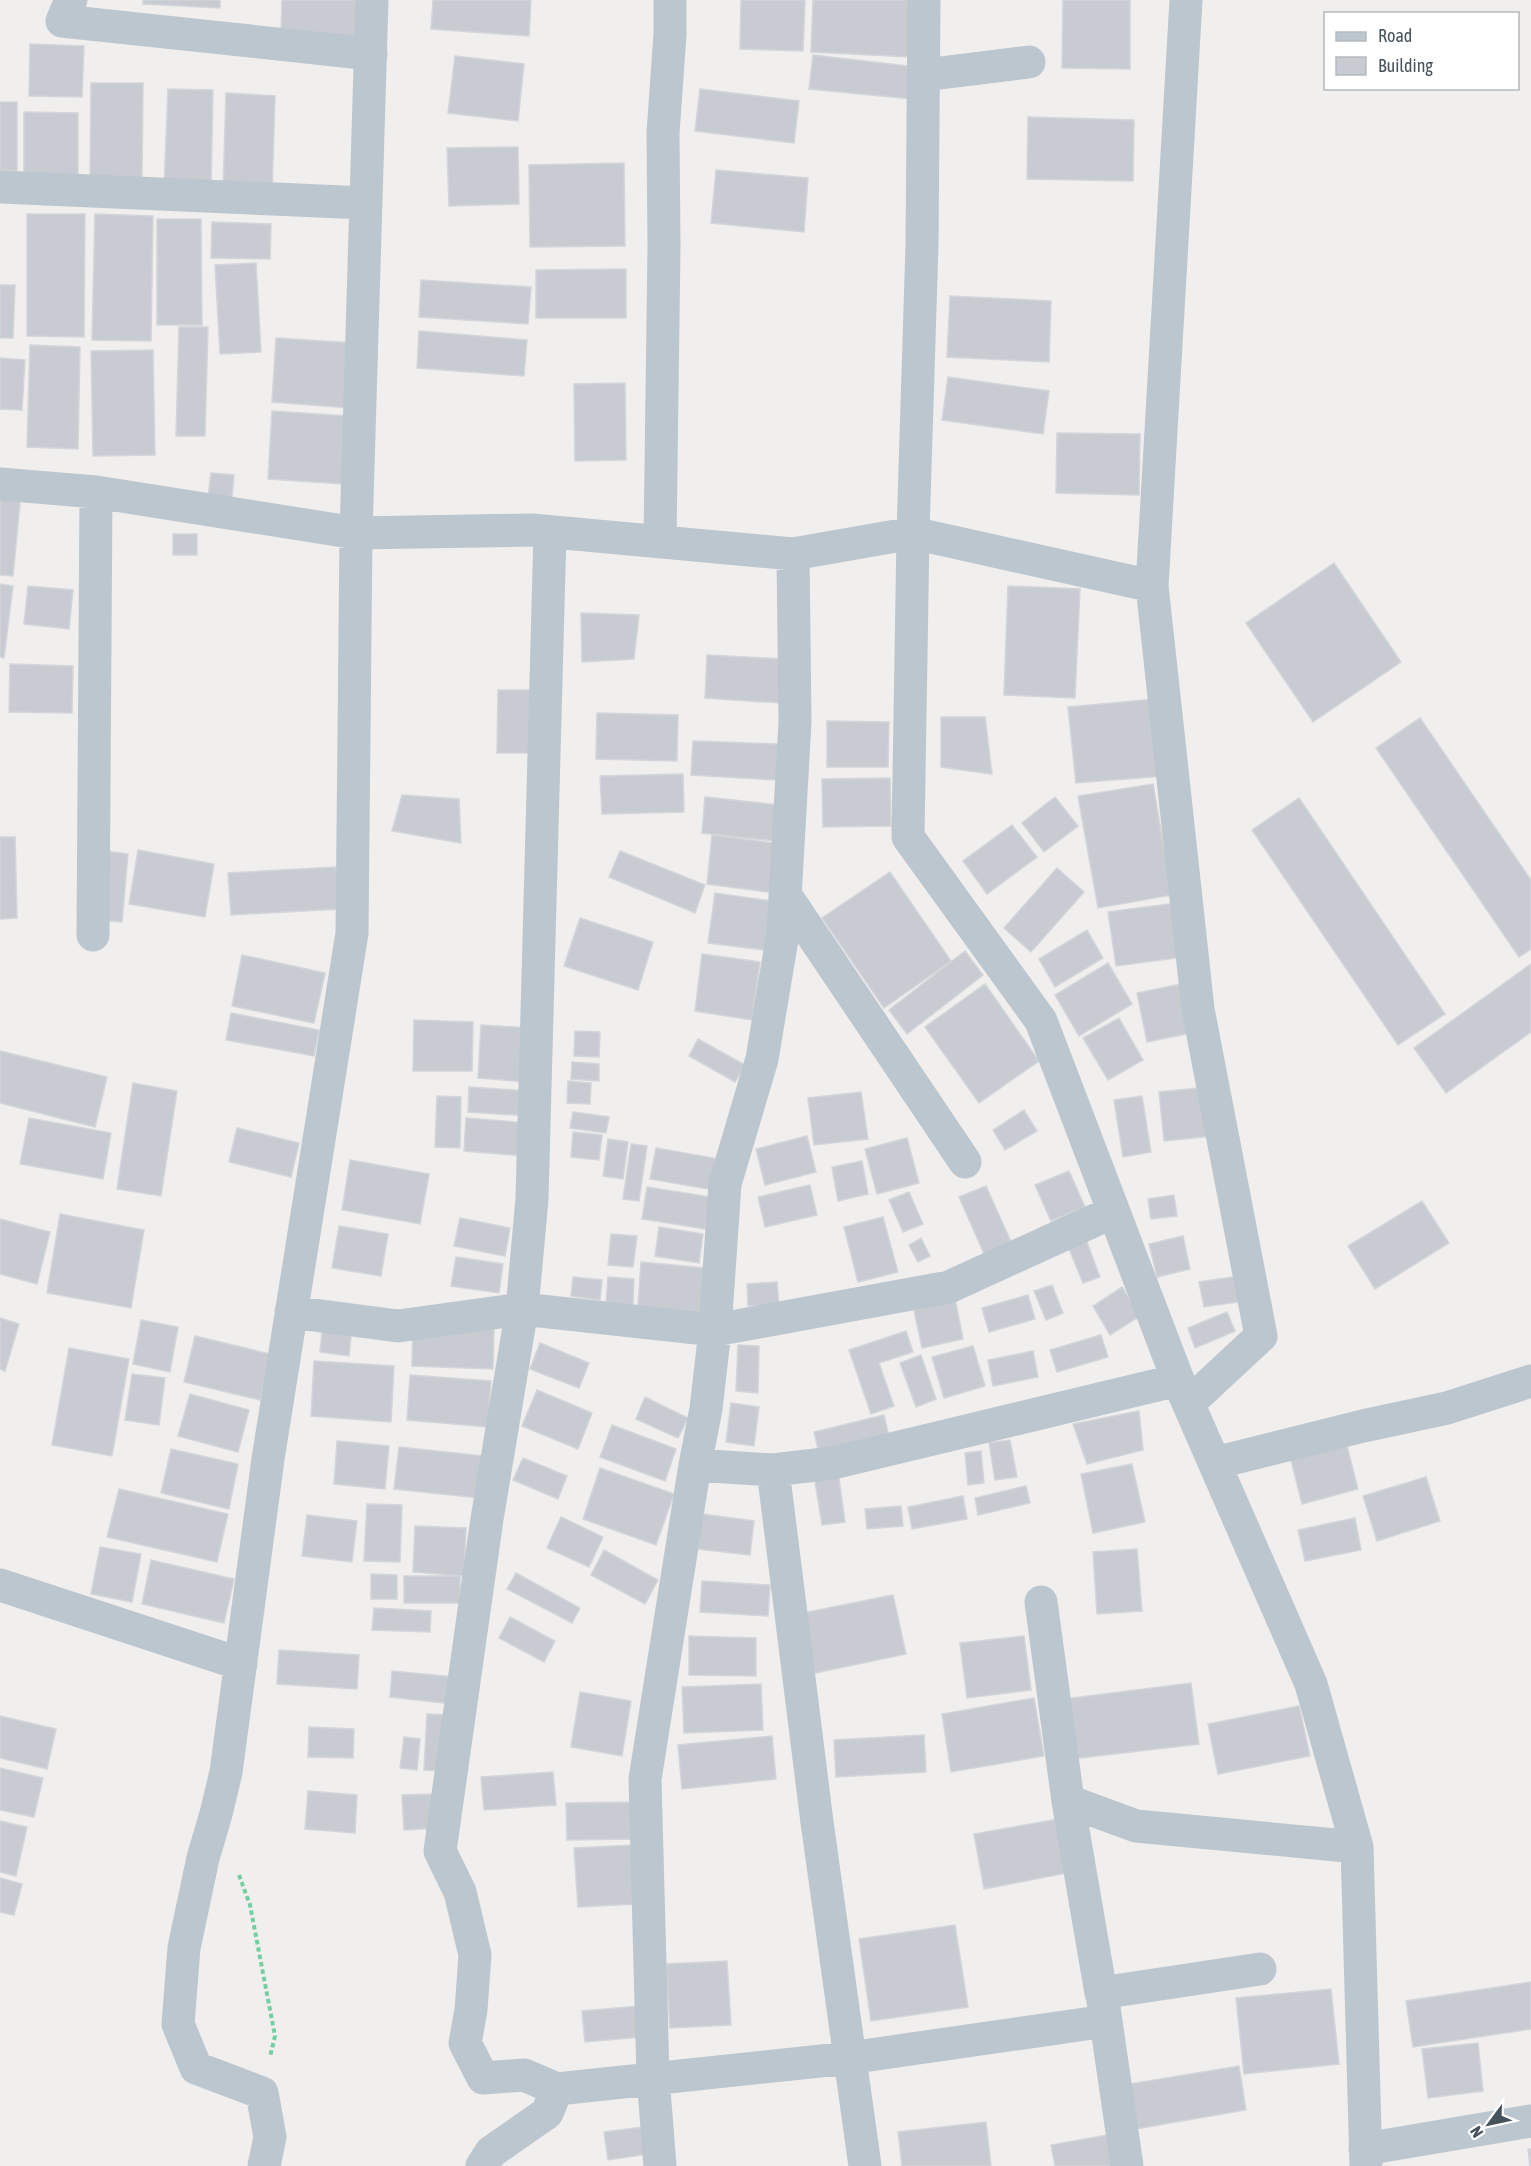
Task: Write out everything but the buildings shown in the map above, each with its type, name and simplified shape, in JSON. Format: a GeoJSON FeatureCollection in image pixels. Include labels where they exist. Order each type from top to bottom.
{"type":"FeatureCollection","features":[{"type":"Feature","properties":{"kind":"street"},"geometry":{"type":"LineString","coordinates":[[71,0],[62,21],[371,54]]}},
{"type":"Feature","properties":{"kind":"street"},"geometry":{"type":"LineString","coordinates":[[264,2166],[270,2136],[262,2093],[196,2068],[178,2024],[184,1947],[203,1858],[226,1772],[268,1459],[352,933],[356,533],[372,0]]}},
{"type":"Feature","properties":{"kind":"street"},"geometry":{"type":"LineString","coordinates":[[660,542],[664,246],[663,134],[670,0]]}},
{"type":"Feature","properties":{"kind":"street"},"geometry":{"type":"LineString","coordinates":[[924,0],[922,245],[912,533],[908,837],[1041,1021],[1183,1391],[1311,1684],[1357,1847],[1366,2157],[1531,2121]]}},
{"type":"Feature","properties":{"kind":"street"},"geometry":{"type":"LineString","coordinates":[[695,1466],[773,1470],[833,1463],[1183,1391],[1261,1336],[1198,1009],[1152,586],[1186,0]]}},
{"type":"Feature","properties":{"kind":"street"},"geometry":{"type":"LineString","coordinates":[[924,75],[1029,62]]}},
{"type":"Feature","properties":{"kind":"street"},"geometry":{"type":"LineString","coordinates":[[0,187],[366,203]]}},
{"type":"Feature","properties":{"kind":"street"},"geometry":{"type":"LineString","coordinates":[[0,484],[96,492],[356,533],[532,530],[793,554],[912,533],[1152,586]]}},
{"type":"Feature","properties":{"kind":"street"},"geometry":{"type":"LineString","coordinates":[[93,935],[96,492]]}},
{"type":"Feature","properties":{"kind":"street"},"geometry":{"type":"LineString","coordinates":[[550,532],[532,1187],[522,1309],[487,1519],[440,1851],[460,1892],[475,1955],[471,2010],[465,2043],[483,2078],[524,2075],[557,2089],[849,2058],[1104,2007],[1260,1969]]}},
{"type":"Feature","properties":{"kind":"street"},"geometry":{"type":"LineString","coordinates":[[660,2166],[653,2077],[645,1779],[706,1409],[715,1330],[725,1184],[762,1059],[783,933],[795,722],[793,554]]}},
{"type":"Feature","properties":{"kind":"street"},"geometry":{"type":"LineString","coordinates":[[786,896],[965,1162]]}},
{"type":"Feature","properties":{"kind":"street"},"geometry":{"type":"LineString","coordinates":[[291,1312],[398,1326],[522,1309],[715,1330],[949,1287],[1113,1212]]}},
{"type":"Feature","properties":{"kind":"street"},"geometry":{"type":"LineString","coordinates":[[1215,1463],[1363,1426],[1447,1408],[1531,1381]]}},
{"type":"Feature","properties":{"kind":"street"},"geometry":{"type":"LineString","coordinates":[[773,1470],[818,1834],[865,2166]]}},
{"type":"Feature","properties":{"kind":"street"},"geometry":{"type":"LineString","coordinates":[[0,1585],[240,1664]]}},
{"type":"Feature","properties":{"kind":"street"},"geometry":{"type":"LineString","coordinates":[[1041,1602],[1068,1801],[1104,2007],[1127,2166]]}},
{"type":"Feature","properties":{"kind":"street"},"geometry":{"type":"LineString","coordinates":[[1068,1801],[1136,1826],[1357,1847]]}},
{"type":"Feature","properties":{"kind":"street"},"geometry":{"type":"LineString","coordinates":[[482,2166],[491,2152],[547,2113],[557,2089]]}},
{"type":"Feature","properties":{"kind":"path"},"geometry":{"type":"LineString","coordinates":[[216,1814],[250,1905],[275,2036],[262,2093]]}}]}
